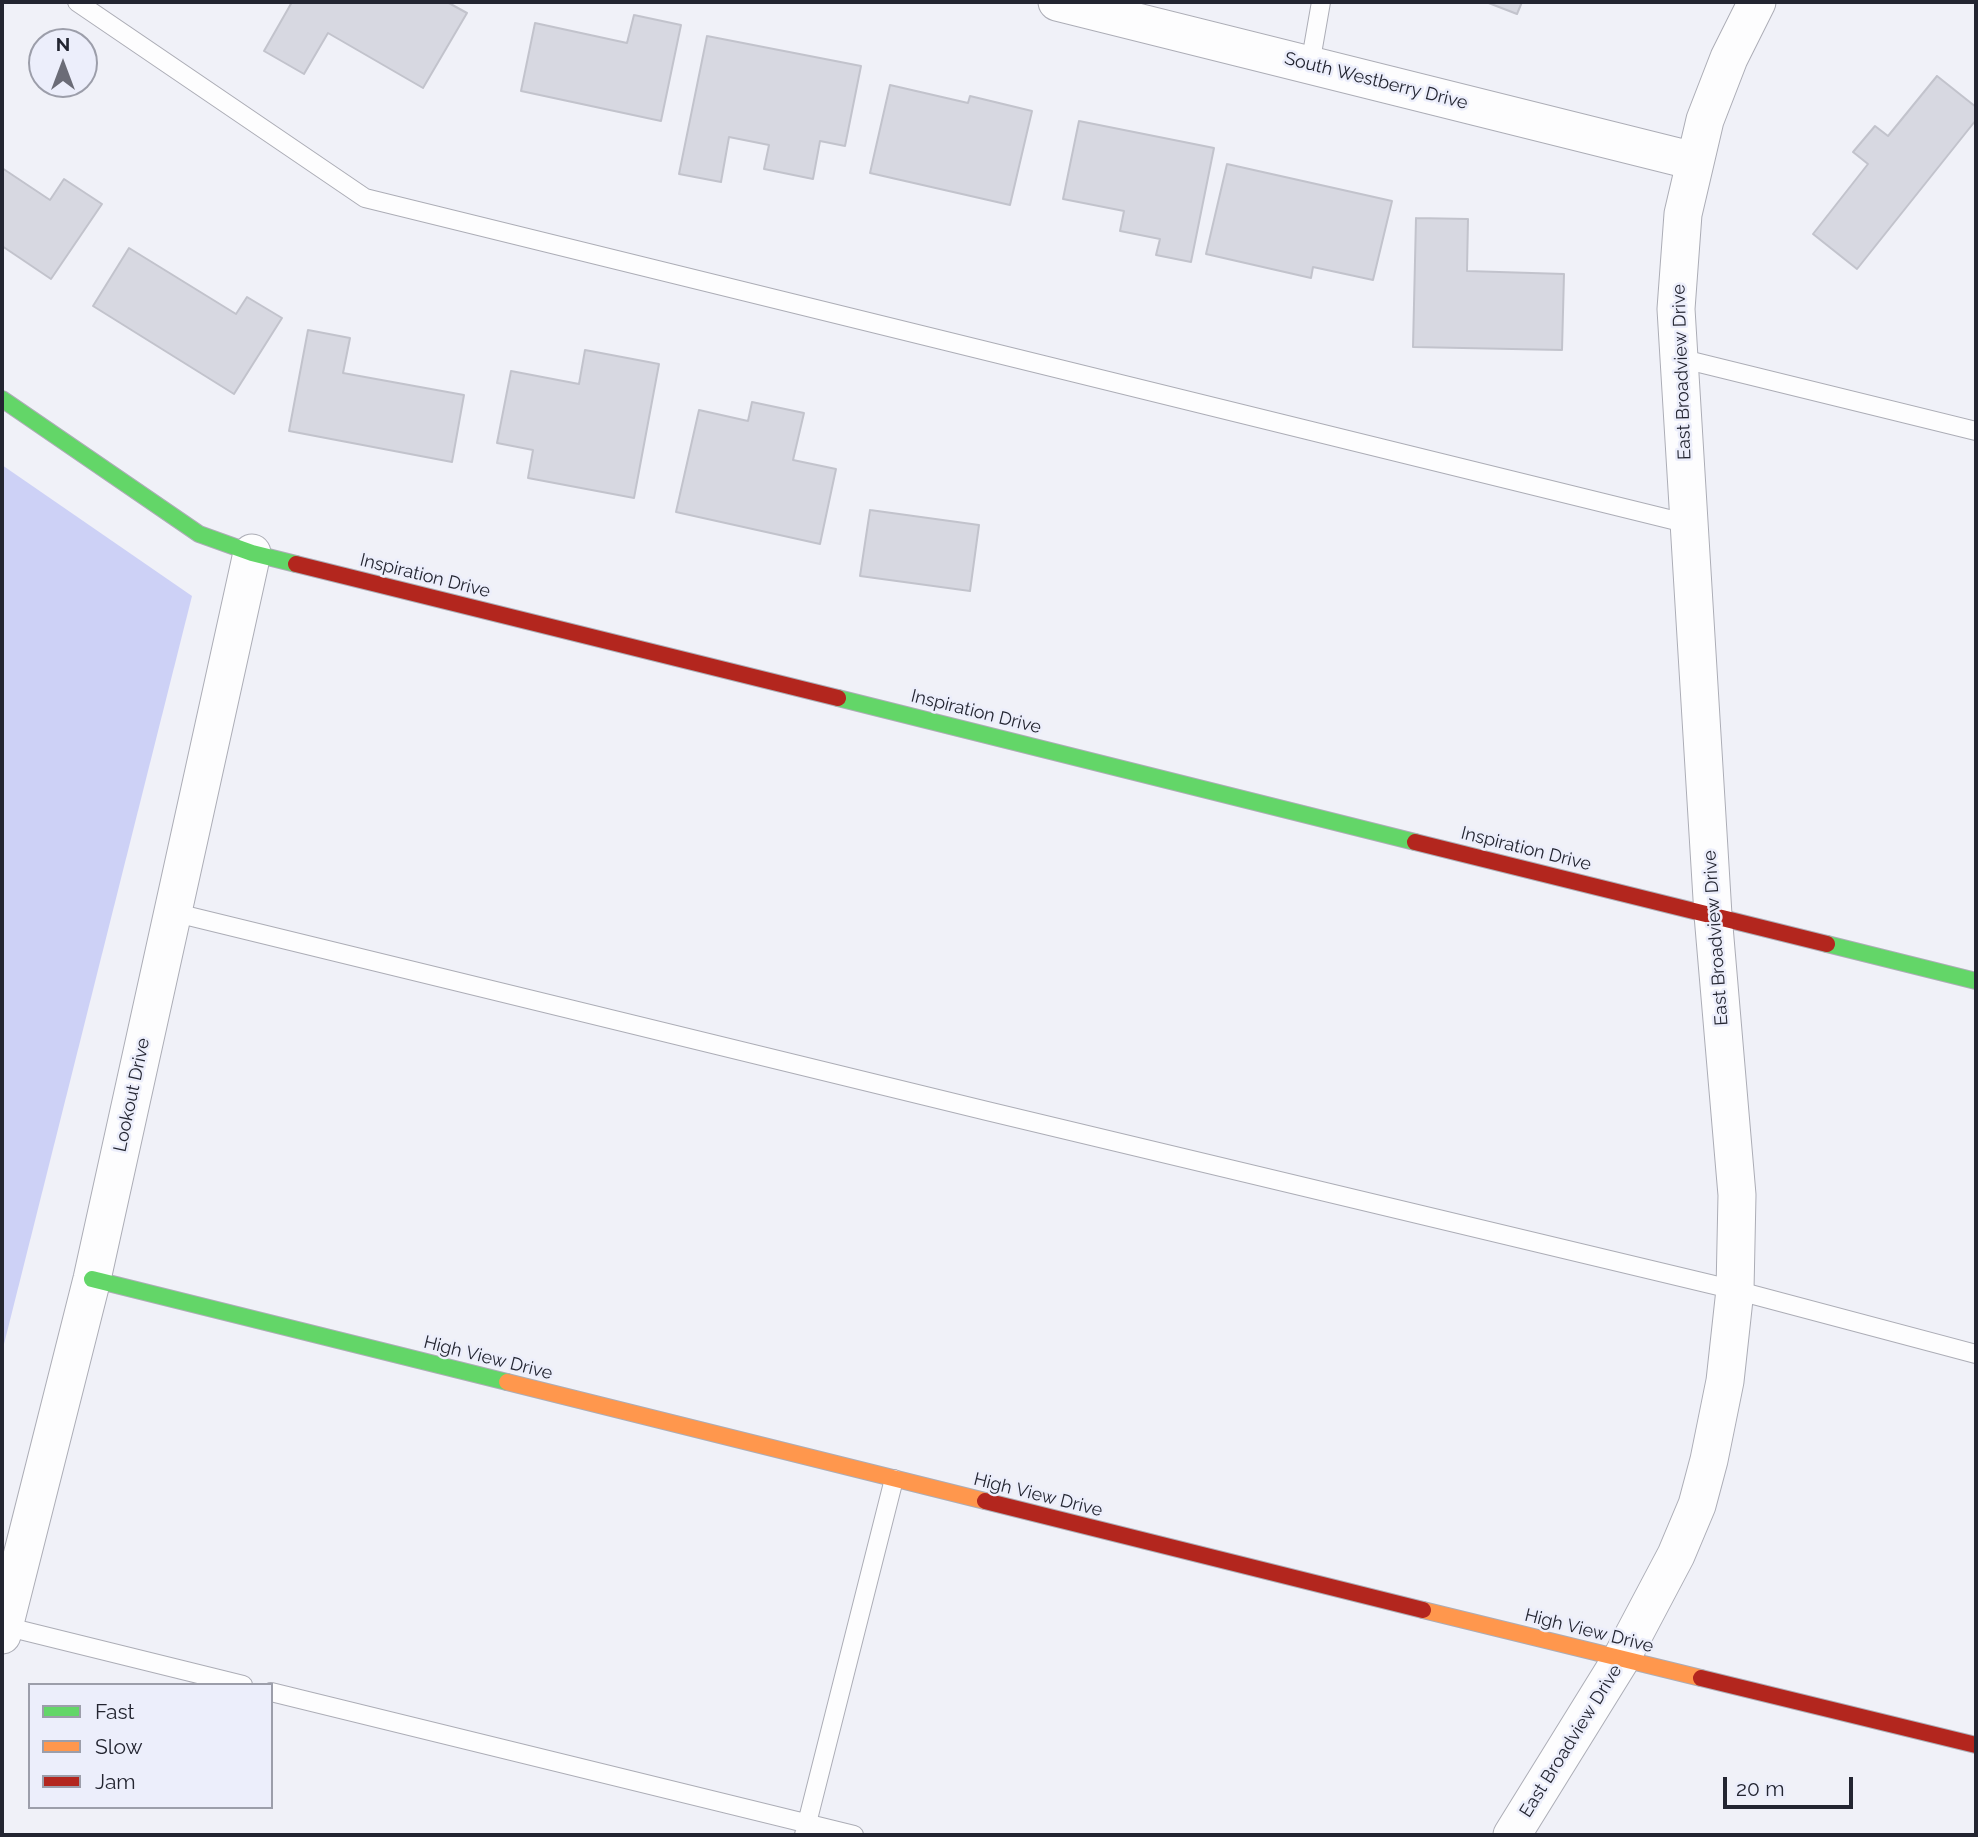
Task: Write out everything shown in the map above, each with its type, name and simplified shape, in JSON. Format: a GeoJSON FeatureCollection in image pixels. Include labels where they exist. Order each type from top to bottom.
{"type":"FeatureCollection","features":[{"type":"Feature","properties":{"kind":"street","name":"South Westberry Drive"},"geometry":{"type":"LineString","coordinates":[[1057,2],[1695,161]]}},
{"type":"Feature","properties":{"kind":"street","name":"East Broadview Drive"},"geometry":{"type":"LineString","coordinates":[[1512,1835],[1621,1659],[1676,1556],[1697,1505],[1710,1460],[1725,1381],[1735,1290],[1737,1195],[1713,915],[1676,309],[1683,214],[1705,120],[1729,58],[1757,2]]}},
{"type":"Feature","properties":{"kind":"street","name":"Inspiration Drive"},"geometry":{"type":"LineString","coordinates":[[2,399],[199,534],[253,553],[1976,981]]}},
{"type":"Feature","properties":{"kind":"street","name":"Lookout Drive"},"geometry":{"type":"LineString","coordinates":[[3,1631],[92,1279],[253,553]]}},
{"type":"Feature","properties":{"kind":"street","name":"High View Drive"},"geometry":{"type":"LineString","coordinates":[[92,1279],[1976,1745]]}},
{"type":"Feature","properties":{"kind":"lane"},"geometry":{"type":"LineString","coordinates":[[77,2],[365,198],[1689,524]]}},
{"type":"Feature","properties":{"kind":"lane"},"geometry":{"type":"LineString","coordinates":[[1310,65],[1321,2]]}},
{"type":"Feature","properties":{"kind":"lane"},"geometry":{"type":"LineString","coordinates":[[1679,358],[1976,431]]}},
{"type":"Feature","properties":{"kind":"lane"},"geometry":{"type":"LineString","coordinates":[[172,912],[1000,1115],[1735,1290],[1976,1354]]}},
{"type":"Feature","properties":{"kind":"lane"},"geometry":{"type":"LineString","coordinates":[[805,1829],[894,1479]]}},
{"type":"Feature","properties":{"kind":"lane"},"geometry":{"type":"LineString","coordinates":[[3,1631],[234,1683]]}},
{"type":"Feature","properties":{"kind":"lane"},"geometry":{"type":"LineString","coordinates":[[273,1693],[805,1829],[854,1835]]}},
{"type":"Feature","properties":{"kind":"shaded area"},"geometry":{"type":"Polygon","coordinates":[[[2,465],[192,596],[2,1352],[2,465]]]}},
{"type":"Feature","properties":{"kind":"building"},"geometry":{"type":"Polygon","coordinates":[[[292,2],[447,2],[467,13],[423,88],[328,33],[304,74],[264,51],[292,2]]]}},
{"type":"Feature","properties":{"kind":"building"},"geometry":{"type":"Polygon","coordinates":[[[1486,2],[1522,2],[1517,14],[1486,2]]]}},
{"type":"Feature","properties":{"kind":"building"},"geometry":{"type":"Polygon","coordinates":[[[634,15],[681,25],[661,121],[521,91],[535,23],[627,43],[634,15]]]}},
{"type":"Feature","properties":{"kind":"building"},"geometry":{"type":"Polygon","coordinates":[[[707,36],[861,66],[845,146],[820,141],[813,179],[764,169],[769,145],[729,137],[721,182],[679,174],[707,36]]]}},
{"type":"Feature","properties":{"kind":"building"},"geometry":{"type":"Polygon","coordinates":[[[1937,76],[1976,107],[1976,120],[1857,269],[1813,234],[1868,164],[1853,152],[1875,126],[1888,136],[1937,76]]]}},
{"type":"Feature","properties":{"kind":"building"},"geometry":{"type":"Polygon","coordinates":[[[890,85],[968,103],[970,96],[1032,111],[1010,205],[870,173],[890,85]]]}},
{"type":"Feature","properties":{"kind":"building"},"geometry":{"type":"Polygon","coordinates":[[[1079,121],[1214,148],[1191,262],[1156,255],[1160,239],[1120,231],[1124,211],[1063,199],[1079,121]]]}},
{"type":"Feature","properties":{"kind":"building"},"geometry":{"type":"Polygon","coordinates":[[[1227,164],[1392,201],[1373,280],[1313,267],[1311,278],[1206,254],[1227,164]]]}},
{"type":"Feature","properties":{"kind":"building"},"geometry":{"type":"Polygon","coordinates":[[[2,168],[50,200],[64,179],[102,204],[51,279],[2,246],[2,168]]]}},
{"type":"Feature","properties":{"kind":"building"},"geometry":{"type":"Polygon","coordinates":[[[1416,218],[1468,219],[1467,271],[1564,274],[1562,350],[1413,347],[1416,218]]]}},
{"type":"Feature","properties":{"kind":"building"},"geometry":{"type":"Polygon","coordinates":[[[129,248],[236,314],[247,297],[282,318],[234,394],[93,306],[129,248]]]}},
{"type":"Feature","properties":{"kind":"building"},"geometry":{"type":"Polygon","coordinates":[[[308,330],[350,338],[343,373],[464,395],[452,462],[289,431],[308,330]]]}},
{"type":"Feature","properties":{"kind":"building"},"geometry":{"type":"Polygon","coordinates":[[[585,350],[659,364],[634,498],[528,478],[533,450],[497,443],[511,371],[579,384],[585,350]]]}},
{"type":"Feature","properties":{"kind":"building"},"geometry":{"type":"Polygon","coordinates":[[[752,402],[804,413],[793,460],[836,469],[820,544],[676,512],[699,410],[748,421],[752,402]]]}},
{"type":"Feature","properties":{"kind":"building"},"geometry":{"type":"Polygon","coordinates":[[[870,510],[979,525],[970,591],[860,576],[870,510]]]}},
{"type":"Feature","properties":{"kind":"traffic: fast"},"geometry":{"type":"LineString","coordinates":[[2,399],[199,534],[252,553],[296,564]]}},
{"type":"Feature","properties":{"kind":"traffic: fast"},"geometry":{"type":"LineString","coordinates":[[838,698],[1415,842]]}},
{"type":"Feature","properties":{"kind":"traffic: fast"},"geometry":{"type":"LineString","coordinates":[[1827,944],[1976,981]]}},
{"type":"Feature","properties":{"kind":"traffic: fast"},"geometry":{"type":"LineString","coordinates":[[92,1279],[507,1382]]}},
{"type":"Feature","properties":{"kind":"traffic: slow"},"geometry":{"type":"LineString","coordinates":[[507,1382],[985,1501]]}},
{"type":"Feature","properties":{"kind":"traffic: slow"},"geometry":{"type":"LineString","coordinates":[[1423,1610],[1701,1678]]}},
{"type":"Feature","properties":{"kind":"traffic: jam"},"geometry":{"type":"LineString","coordinates":[[296,564],[838,698]]}},
{"type":"Feature","properties":{"kind":"traffic: jam"},"geometry":{"type":"LineString","coordinates":[[1415,842],[1827,944]]}},
{"type":"Feature","properties":{"kind":"traffic: jam"},"geometry":{"type":"LineString","coordinates":[[985,1501],[1423,1610]]}},
{"type":"Feature","properties":{"kind":"traffic: jam"},"geometry":{"type":"LineString","coordinates":[[1701,1678],[1976,1745]]}}]}
